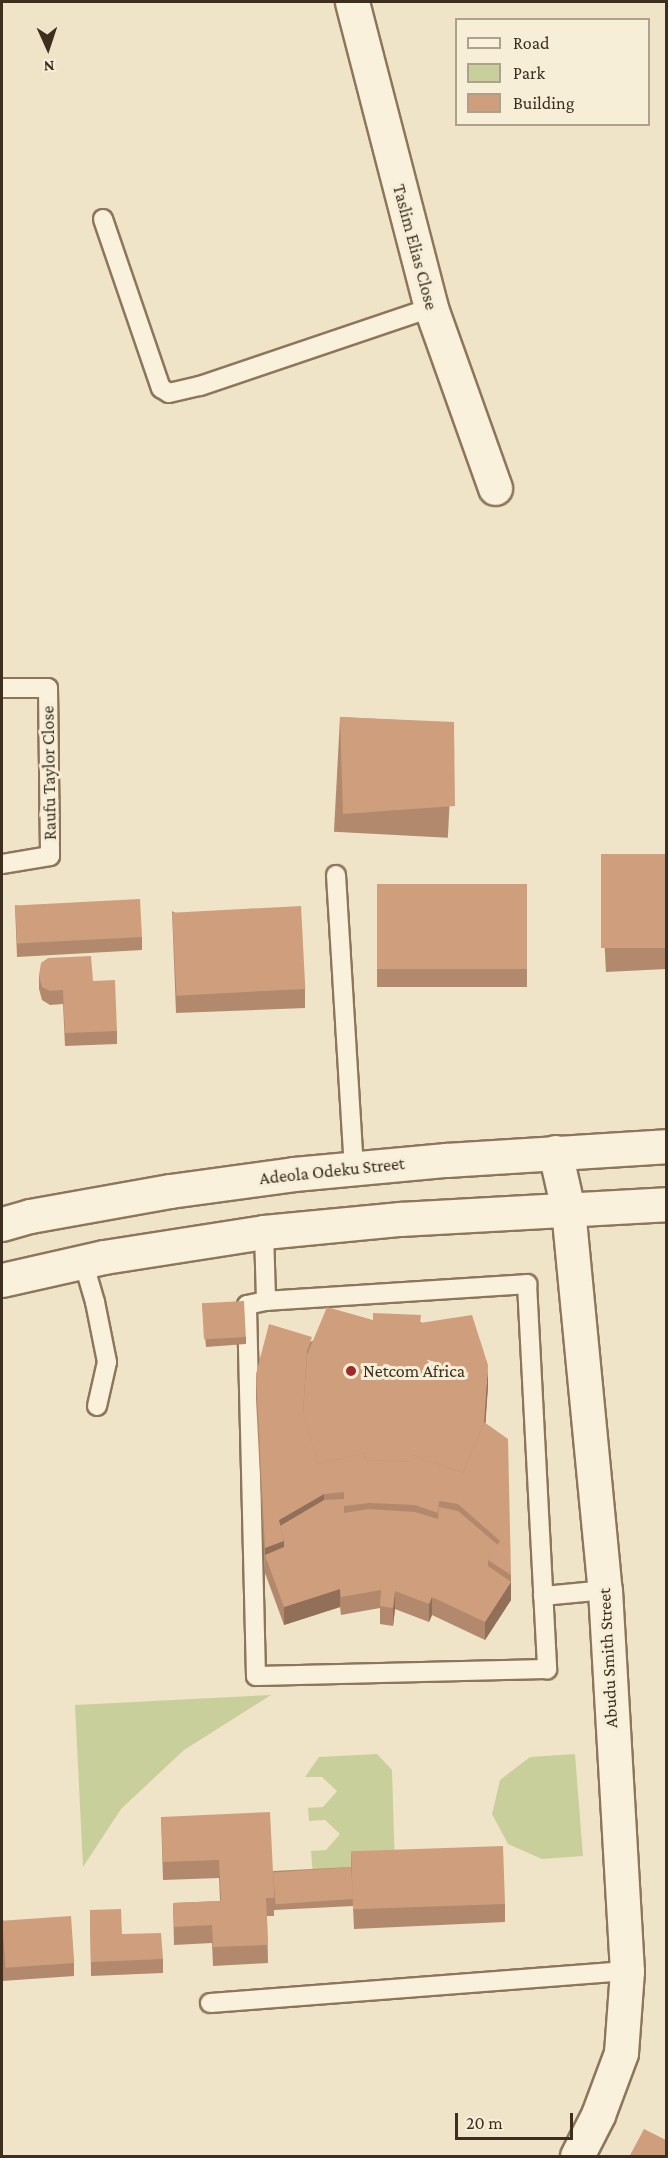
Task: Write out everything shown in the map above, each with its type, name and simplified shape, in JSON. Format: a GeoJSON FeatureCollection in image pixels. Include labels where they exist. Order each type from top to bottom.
{"type":"FeatureCollection","features":[{"type":"Feature","properties":{"kind":"street","name":"Taslim Elias Close"},"geometry":{"type":"LineString","coordinates":[[352,2],[431,308],[495,488]]}},
{"type":"Feature","properties":{"kind":"street","name":"Adeola Odeku Street"},"geometry":{"type":"LineString","coordinates":[[2,1224],[30,1216],[170,1191],[354,1168],[555,1152],[666,1146]]}},
{"type":"Feature","properties":{"kind":"street","name":"Abudu Smith Street"},"geometry":{"type":"LineString","coordinates":[[555,1152],[568,1209],[605,1590],[627,1971],[621,2053],[598,2115],[577,2157]]}},
{"type":"Feature","properties":{"kind":"street"},"geometry":{"type":"LineString","coordinates":[[2,1280],[83,1261],[264,1232],[400,1219],[666,1204]]}},
{"type":"Feature","properties":{"kind":"lane"},"geometry":{"type":"LineString","coordinates":[[103,219],[161,388],[170,393],[200,386],[431,308]]}},
{"type":"Feature","properties":{"kind":"lane","name":"Raufu Taylor Close"},"geometry":{"type":"LineString","coordinates":[[2,688],[48,688],[50,856],[2,864]]}},
{"type":"Feature","properties":{"kind":"lane"},"geometry":{"type":"LineString","coordinates":[[336,875],[354,1168]]}},
{"type":"Feature","properties":{"kind":"lane"},"geometry":{"type":"LineString","coordinates":[[264,1232],[266,1301]]}},
{"type":"Feature","properties":{"kind":"lane"},"geometry":{"type":"LineString","coordinates":[[83,1261],[95,1302],[106,1362],[97,1406]]}},
{"type":"Feature","properties":{"kind":"lane"},"geometry":{"type":"LineString","coordinates":[[527,1284],[547,1669],[256,1676],[247,1305],[266,1301],[527,1284]]}},
{"type":"Feature","properties":{"kind":"lane"},"geometry":{"type":"LineString","coordinates":[[543,1596],[605,1590]]}},
{"type":"Feature","properties":{"kind":"lane"},"geometry":{"type":"LineString","coordinates":[[210,2003],[627,1971]]}},
{"type":"Feature","properties":{"kind":"green space"},"geometry":{"type":"Polygon","coordinates":[[[271,1695],[184,1750],[121,1809],[83,1867],[75,1705],[271,1695]]]}},
{"type":"Feature","properties":{"kind":"green space"},"geometry":{"type":"Polygon","coordinates":[[[377,1754],[392,1770],[395,1869],[313,1877],[311,1851],[326,1850],[340,1834],[325,1820],[309,1821],[308,1808],[323,1807],[337,1791],[322,1777],[305,1777],[319,1757],[377,1754]]]}},
{"type":"Feature","properties":{"kind":"green space"},"geometry":{"type":"Polygon","coordinates":[[[575,1754],[583,1856],[542,1859],[508,1844],[492,1814],[500,1780],[530,1757],[575,1754]]]}},
{"type":"Feature","properties":{"kind":"building"},"geometry":{"type":"Polygon","coordinates":[[[340,717],[454,722],[455,806],[343,814],[340,717]]]}},
{"type":"Feature","properties":{"kind":"building"},"geometry":{"type":"Polygon","coordinates":[[[601,854],[666,854],[666,948],[601,948],[601,854]]]}},
{"type":"Feature","properties":{"kind":"building"},"geometry":{"type":"Polygon","coordinates":[[[377,884],[527,884],[527,969],[377,969],[377,884]]]}},
{"type":"Feature","properties":{"kind":"building"},"geometry":{"type":"Polygon","coordinates":[[[140,899],[142,937],[17,943],[15,906],[140,899]]]}},
{"type":"Feature","properties":{"kind":"building"},"geometry":{"type":"Polygon","coordinates":[[[301,906],[305,989],[177,996],[172,913],[301,906]]]}},
{"type":"Feature","properties":{"kind":"building"},"geometry":{"type":"Polygon","coordinates":[[[91,956],[93,981],[115,980],[117,1031],[65,1033],[63,990],[50,991],[42,987],[39,975],[41,963],[48,958],[91,956]]]}},
{"type":"Feature","properties":{"kind":"building"},"geometry":{"type":"Polygon","coordinates":[[[244,1301],[246,1337],[204,1339],[202,1303],[244,1301]]]}},
{"type":"Feature","properties":{"kind":"building"},"geometry":{"type":"Polygon","coordinates":[[[327,1307],[373,1320],[373,1313],[421,1315],[420,1323],[472,1315],[488,1365],[484,1422],[463,1473],[413,1455],[413,1462],[365,1460],[366,1453],[318,1464],[303,1413],[307,1355],[327,1307]]]}},
{"type":"Feature","properties":{"kind":"building"},"geometry":{"type":"Polygon","coordinates":[[[269,1324],[312,1337],[307,1351],[303,1412],[318,1464],[366,1453],[365,1460],[413,1462],[413,1455],[463,1473],[484,1422],[508,1439],[511,1575],[488,1560],[500,1541],[458,1504],[439,1501],[438,1513],[415,1505],[369,1503],[344,1506],[344,1492],[324,1494],[279,1520],[284,1541],[265,1548],[256,1374],[269,1324]]]}},
{"type":"Feature","properties":{"kind":"building"},"geometry":{"type":"Polygon","coordinates":[[[344,1499],[344,1513],[369,1509],[415,1512],[438,1519],[439,1507],[458,1511],[498,1545],[488,1560],[488,1566],[511,1582],[485,1622],[432,1597],[429,1604],[395,1591],[393,1608],[380,1606],[381,1590],[341,1597],[340,1589],[284,1607],[265,1555],[284,1547],[280,1526],[324,1500],[344,1499]]]}},
{"type":"Feature","properties":{"kind":"building"},"geometry":{"type":"Polygon","coordinates":[[[270,1812],[274,1898],[266,1898],[268,1945],[213,1947],[212,1925],[174,1927],[173,1903],[221,1901],[219,1860],[163,1862],[161,1817],[270,1812]]]}},
{"type":"Feature","properties":{"kind":"building"},"geometry":{"type":"Polygon","coordinates":[[[503,1846],[505,1904],[353,1909],[351,1851],[503,1846]]]}},
{"type":"Feature","properties":{"kind":"building"},"geometry":{"type":"Polygon","coordinates":[[[351,1867],[353,1899],[275,1904],[273,1872],[351,1867]]]}},
{"type":"Feature","properties":{"kind":"building"},"geometry":{"type":"Polygon","coordinates":[[[121,1909],[122,1934],[161,1933],[163,1959],[91,1962],[90,1910],[121,1909]]]}},
{"type":"Feature","properties":{"kind":"building"},"geometry":{"type":"Polygon","coordinates":[[[71,1916],[74,1963],[5,1968],[2,1921],[71,1916]]]}},
{"type":"Feature","properties":{"kind":"building"},"geometry":{"type":"Polygon","coordinates":[[[644,2129],[666,2140],[666,2157],[629,2157],[644,2129]]]}},
{"type":"Feature","properties":{"kind":"place","name":"Netcom Africa"},"geometry":{"type":"Point","coordinates":[351,1371]}}]}
